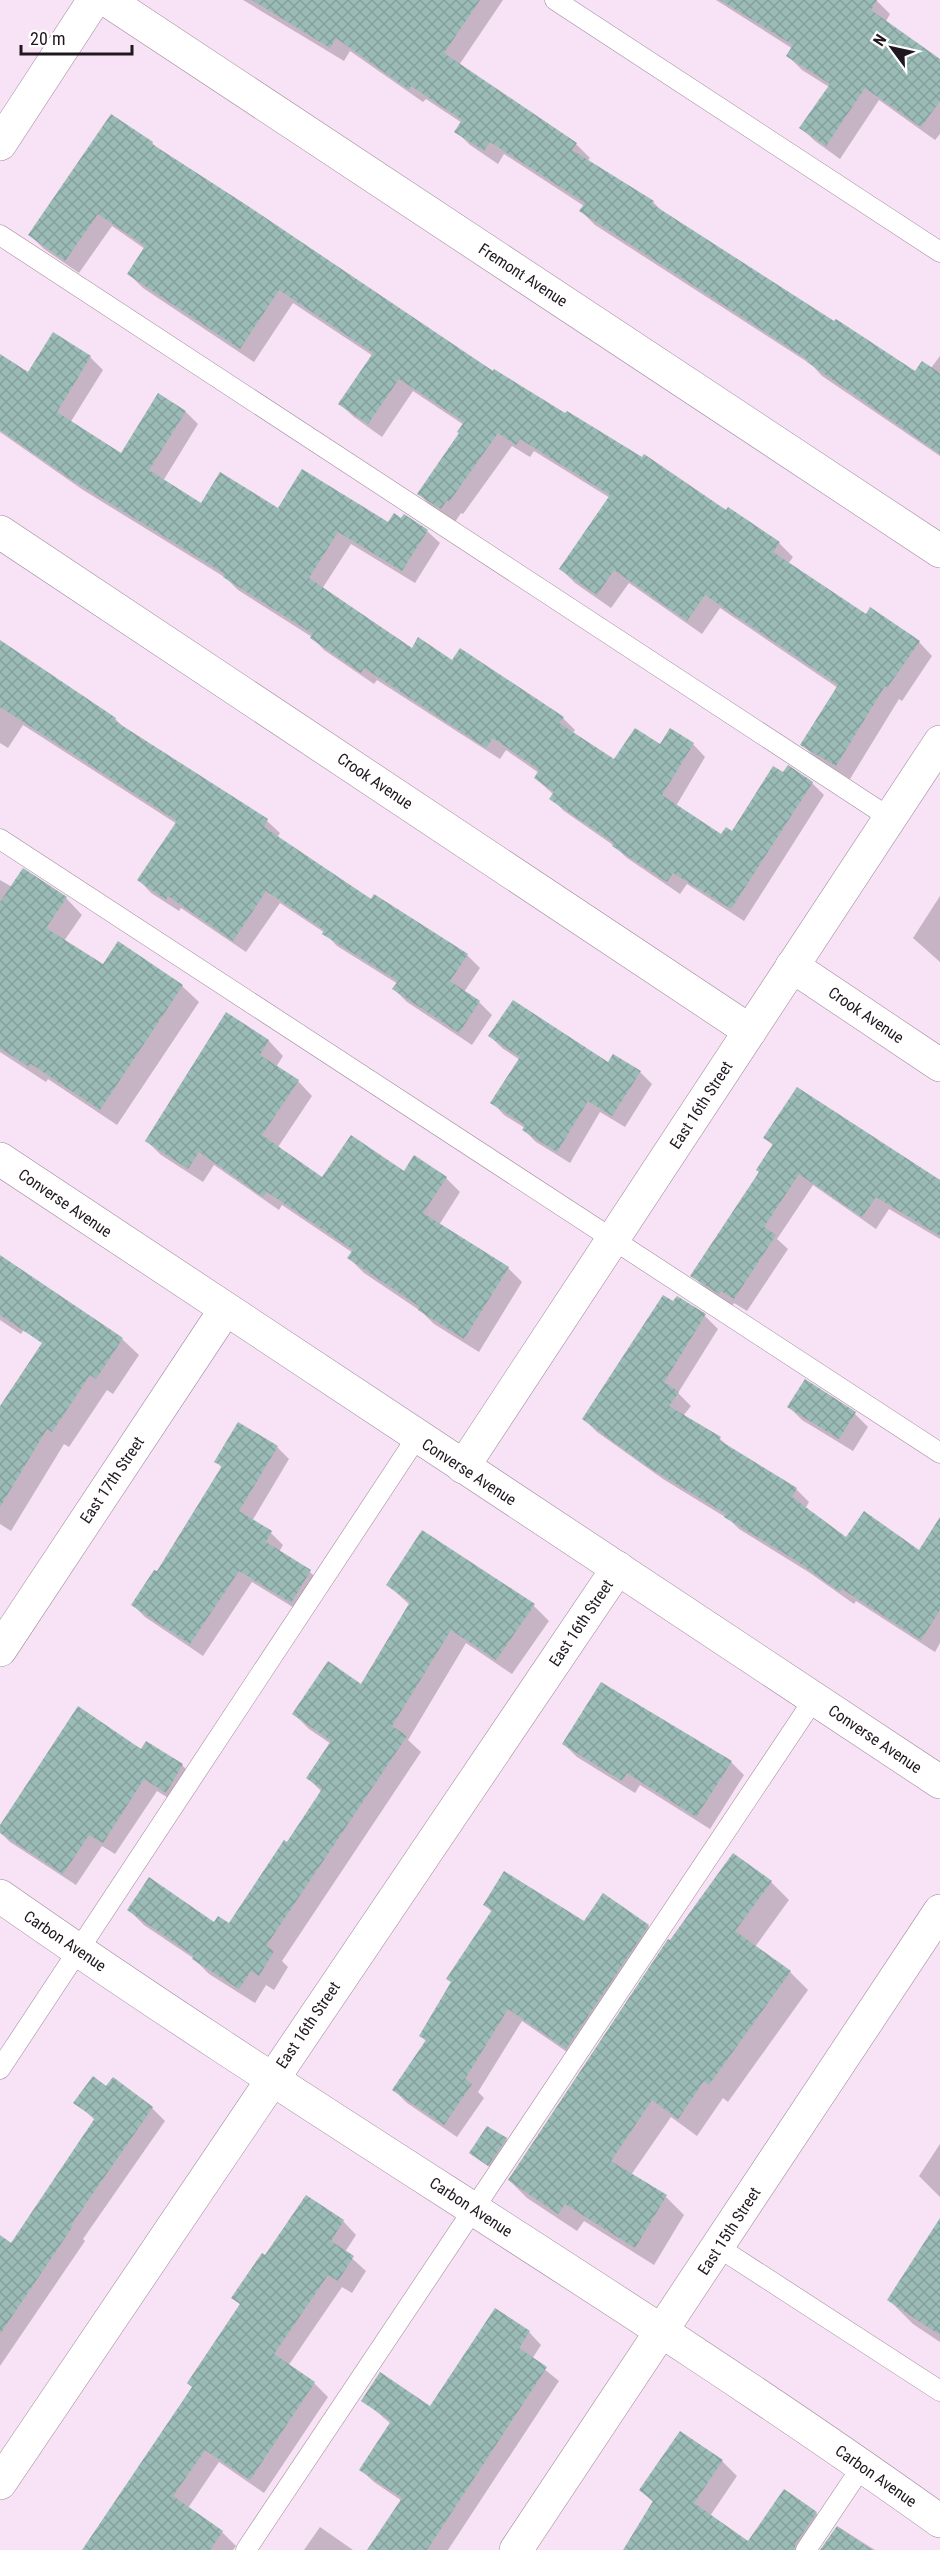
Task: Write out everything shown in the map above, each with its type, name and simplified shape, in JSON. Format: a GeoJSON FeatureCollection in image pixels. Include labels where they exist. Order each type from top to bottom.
{"type":"FeatureCollection","features":[{"type":"Feature","properties":{"kind":"street"},"geometry":{"type":"LineString","coordinates":[[0,144],[94,0]]}},
{"type":"Feature","properties":{"kind":"street","name":"Fremont Avenue"},"geometry":{"type":"LineString","coordinates":[[107,0],[940,551]]}},
{"type":"Feature","properties":{"kind":"street","name":"Crook Avenue"},"geometry":{"type":"LineString","coordinates":[[0,532],[750,1031]]}},
{"type":"Feature","properties":{"kind":"street","name":"East 16th Street"},"geometry":{"type":"LineString","coordinates":[[463,1467],[940,742]]}},
{"type":"Feature","properties":{"kind":"street","name":"Crook Avenue"},"geometry":{"type":"LineString","coordinates":[[792,966],[940,1065]]}},
{"type":"Feature","properties":{"kind":"street","name":"Converse Avenue"},"geometry":{"type":"LineString","coordinates":[[1,1161],[814,1699],[937,1773]]}},
{"type":"Feature","properties":{"kind":"street","name":"East 17th Street"},"geometry":{"type":"LineString","coordinates":[[0,1650],[225,1310]]}},
{"type":"Feature","properties":{"kind":"street","name":"East 16th Street"},"geometry":{"type":"LineString","coordinates":[[0,2483],[618,1568]]}},
{"type":"Feature","properties":{"kind":"street","name":"Carbon Avenue"},"geometry":{"type":"LineString","coordinates":[[0,1896],[78,1951],[272,2079],[663,2331],[863,2465],[940,2521]]}},
{"type":"Feature","properties":{"kind":"street","name":"East 15th Street"},"geometry":{"type":"LineString","coordinates":[[516,2550],[940,1911]]}},
{"type":"Feature","properties":{"kind":"lane"},"geometry":{"type":"LineString","coordinates":[[555,0],[940,252]]}},
{"type":"Feature","properties":{"kind":"lane"},"geometry":{"type":"LineString","coordinates":[[0,235],[890,818]]}},
{"type":"Feature","properties":{"kind":"lane"},"geometry":{"type":"LineString","coordinates":[[0,839],[940,1453]]}},
{"type":"Feature","properties":{"kind":"lane"},"geometry":{"type":"LineString","coordinates":[[0,2069],[417,1437]]}},
{"type":"Feature","properties":{"kind":"lane"},"geometry":{"type":"LineString","coordinates":[[246,2550],[814,1699]]}},
{"type":"Feature","properties":{"kind":"lane"},"geometry":{"type":"LineString","coordinates":[[718,2247],[940,2391]]}},
{"type":"Feature","properties":{"kind":"lane"},"geometry":{"type":"LineString","coordinates":[[806,2550],[863,2465]]}},
{"type":"Feature","properties":{"kind":"building"},"geometry":{"type":"Polygon","coordinates":[[[252,0],[480,0],[444,53],[577,143],[572,150],[654,201],[652,204],[915,371],[922,361],[940,373],[940,454],[807,362],[808,360],[579,211],[585,203],[490,142],[484,151],[454,132],[462,120],[411,86],[409,90],[336,38],[330,48],[252,0]]]}},
{"type":"Feature","properties":{"kind":"building"},"geometry":{"type":"Polygon","coordinates":[[[720,0],[877,0],[871,10],[940,59],[940,101],[921,127],[865,88],[826,146],[799,128],[830,84],[786,56],[793,45],[720,0]]]}},
{"type":"Feature","properties":{"kind":"building"},"geometry":{"type":"Polygon","coordinates":[[[111,114],[153,142],[152,144],[493,371],[494,369],[565,413],[567,411],[642,457],[644,454],[726,510],[728,507],[780,542],[773,552],[866,614],[870,607],[920,641],[887,688],[885,686],[836,766],[800,745],[838,685],[705,595],[687,621],[614,570],[597,595],[559,569],[610,495],[520,439],[516,445],[498,433],[449,502],[447,500],[441,509],[417,494],[459,433],[457,432],[464,422],[399,379],[368,424],[338,404],[373,353],[279,290],[240,349],[127,274],[145,246],[98,214],[65,261],[28,235],[111,114]]]}},
{"type":"Feature","properties":{"kind":"building"},"geometry":{"type":"Polygon","coordinates":[[[53,332],[91,356],[57,412],[121,453],[158,393],[186,411],[149,470],[201,503],[220,472],[278,508],[302,469],[388,522],[394,513],[401,518],[404,514],[428,530],[402,571],[338,532],[309,578],[412,648],[418,637],[452,660],[460,648],[564,717],[559,723],[614,759],[635,728],[660,744],[670,728],[694,743],[662,795],[721,834],[726,827],[732,831],[773,766],[783,772],[788,765],[813,782],[731,909],[673,873],[667,882],[612,846],[614,843],[549,799],[554,792],[534,778],[539,770],[493,738],[486,748],[364,668],[361,673],[310,638],[313,634],[223,577],[225,574],[69,478],[0,430],[0,354],[28,372],[53,332]]]}},
{"type":"Feature","properties":{"kind":"building"},"geometry":{"type":"Polygon","coordinates":[[[0,640],[116,718],[115,721],[268,819],[264,827],[371,899],[374,894],[468,954],[450,981],[480,1001],[459,1033],[392,989],[398,981],[322,934],[324,930],[266,891],[233,941],[168,896],[166,900],[137,880],[177,821],[0,707],[0,640]]]}},
{"type":"Feature","properties":{"kind":"building"},"geometry":{"type":"Polygon","coordinates":[[[23,868],[67,897],[46,928],[103,964],[118,941],[183,985],[100,1110],[31,1064],[29,1067],[0,1048],[0,902],[23,868]]]}},
{"type":"Feature","properties":{"kind":"building"},"geometry":{"type":"Polygon","coordinates":[[[513,1000],[608,1062],[613,1054],[641,1071],[612,1116],[588,1101],[557,1152],[522,1130],[525,1125],[490,1103],[520,1057],[488,1036],[513,1000]]]}},
{"type":"Feature","properties":{"kind":"building"},"geometry":{"type":"Polygon","coordinates":[[[226,1012],[269,1040],[260,1055],[299,1080],[262,1135],[322,1177],[351,1135],[404,1171],[414,1155],[447,1177],[423,1213],[509,1267],[464,1339],[418,1310],[420,1307],[347,1258],[353,1250],[267,1192],[263,1197],[199,1152],[188,1169],[145,1141],[226,1012]]]}},
{"type":"Feature","properties":{"kind":"building"},"geometry":{"type":"Polygon","coordinates":[[[797,1087],[940,1180],[940,1236],[876,1197],[862,1217],[799,1174],[764,1227],[776,1235],[734,1299],[721,1291],[719,1294],[690,1276],[759,1172],[756,1170],[773,1144],[763,1138],[797,1087]]]}},
{"type":"Feature","properties":{"kind":"building"},"geometry":{"type":"Polygon","coordinates":[[[0,1255],[123,1338],[96,1379],[90,1375],[52,1432],[47,1429],[0,1507],[0,1406],[42,1343],[0,1315],[0,1255]]]}},
{"type":"Feature","properties":{"kind":"building"},"geometry":{"type":"Polygon","coordinates":[[[663,1295],[673,1301],[677,1296],[706,1314],[664,1382],[679,1392],[669,1406],[721,1437],[719,1440],[797,1488],[792,1497],[846,1537],[864,1511],[919,1550],[940,1517],[940,1610],[921,1640],[842,1589],[840,1592],[795,1560],[724,1517],[726,1514],[648,1467],[582,1419],[663,1295]]]}},
{"type":"Feature","properties":{"kind":"building"},"geometry":{"type":"Polygon","coordinates":[[[805,1379],[856,1412],[839,1439],[787,1407],[805,1379]]]}},
{"type":"Feature","properties":{"kind":"building"},"geometry":{"type":"Polygon","coordinates":[[[238,1422],[278,1446],[239,1511],[272,1531],[266,1542],[311,1570],[291,1603],[239,1571],[190,1644],[131,1605],[154,1570],[157,1571],[222,1466],[214,1462],[238,1422]]]}},
{"type":"Feature","properties":{"kind":"building"},"geometry":{"type":"Polygon","coordinates":[[[422,1530],[535,1604],[496,1660],[451,1630],[392,1726],[407,1736],[266,1946],[274,1951],[259,1976],[251,1971],[239,1989],[192,1959],[194,1956],[127,1910],[149,1877],[214,1922],[218,1916],[229,1923],[284,1840],[287,1842],[322,1789],[306,1778],[331,1741],[292,1714],[328,1661],[361,1684],[410,1602],[386,1585],[422,1530]]]}},
{"type":"Feature","properties":{"kind":"building"},"geometry":{"type":"Polygon","coordinates":[[[601,1682],[732,1761],[696,1817],[627,1773],[622,1781],[562,1744],[601,1682]]]}},
{"type":"Feature","properties":{"kind":"building"},"geometry":{"type":"Polygon","coordinates":[[[78,1706],[141,1749],[146,1741],[183,1764],[166,1793],[144,1779],[103,1843],[89,1835],[63,1874],[0,1833],[0,1825],[78,1706]]]}},
{"type":"Feature","properties":{"kind":"building"},"geometry":{"type":"Polygon","coordinates":[[[733,1853],[772,1881],[735,1931],[791,1971],[709,2085],[704,2081],[678,2119],[652,2100],[611,2161],[667,2195],[635,2248],[565,2204],[558,2214],[508,2180],[668,1939],[670,1940],[733,1853]]]}},
{"type":"Feature","properties":{"kind":"building"},"geometry":{"type":"Polygon","coordinates":[[[504,1871],[584,1921],[603,1893],[649,1925],[566,2049],[508,2009],[465,2079],[472,2084],[444,2125],[392,2090],[426,2040],[419,2036],[451,1982],[446,1979],[492,1910],[483,1905],[504,1871]]]}},
{"type":"Feature","properties":{"kind":"building"},"geometry":{"type":"Polygon","coordinates":[[[93,2076],[106,2086],[113,2077],[153,2107],[71,2225],[73,2226],[0,2334],[0,2235],[11,2243],[95,2118],[73,2103],[93,2076]]]}},
{"type":"Feature","properties":{"kind":"building"},"geometry":{"type":"Polygon","coordinates":[[[487,2126],[507,2138],[488,2166],[469,2153],[487,2126]]]}},
{"type":"Feature","properties":{"kind":"building"},"geometry":{"type":"Polygon","coordinates":[[[306,2195],[344,2220],[331,2241],[354,2256],[338,2281],[328,2275],[274,2354],[315,2382],[250,2480],[205,2450],[173,2496],[223,2531],[210,2550],[82,2550],[192,2387],[187,2383],[240,2304],[231,2298],[262,2253],[265,2255],[306,2195]]]}},
{"type":"Feature","properties":{"kind":"building"},"geometry":{"type":"Polygon","coordinates":[[[940,2218],[940,2335],[887,2300],[940,2218]]]}},
{"type":"Feature","properties":{"kind":"building"},"geometry":{"type":"Polygon","coordinates":[[[495,2308],[530,2331],[519,2348],[547,2367],[427,2550],[367,2550],[402,2498],[359,2470],[391,2421],[361,2401],[380,2372],[430,2406],[495,2308]]]}},
{"type":"Feature","properties":{"kind":"building"},"geometry":{"type":"Polygon","coordinates":[[[680,2431],[723,2460],[694,2503],[748,2541],[784,2489],[817,2512],[796,2543],[794,2550],[623,2550],[653,2501],[639,2490],[680,2431]]]}},
{"type":"Feature","properties":{"kind":"building"},"geometry":{"type":"Polygon","coordinates":[[[837,2526],[872,2550],[820,2550],[837,2526]]]}}]}
